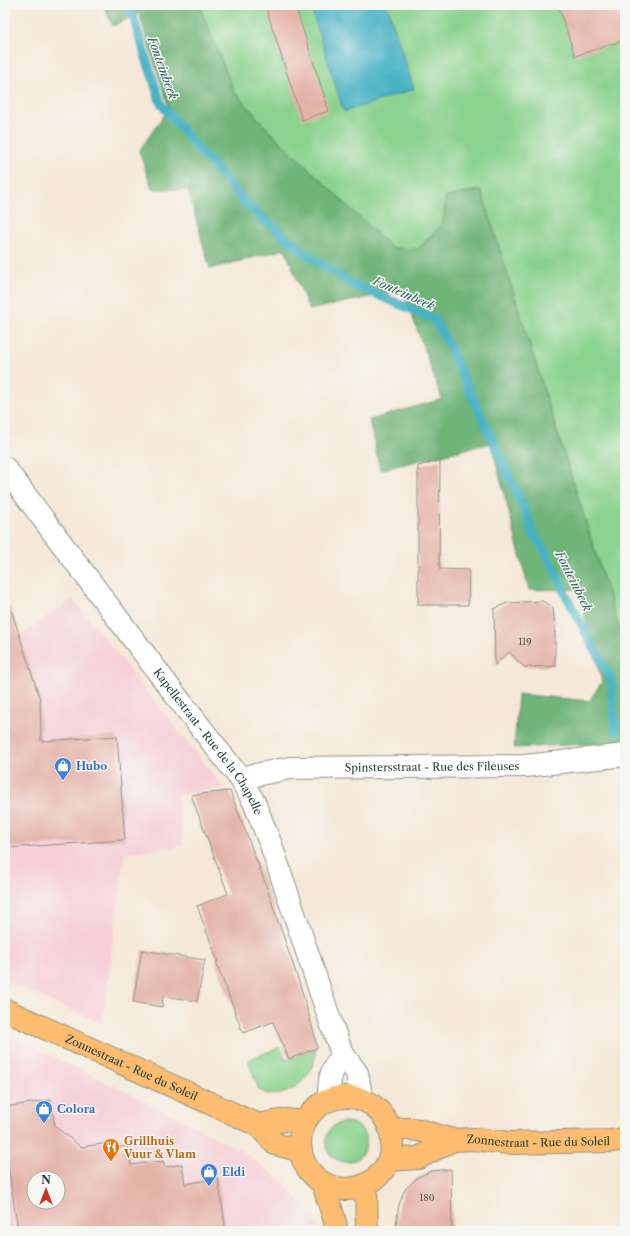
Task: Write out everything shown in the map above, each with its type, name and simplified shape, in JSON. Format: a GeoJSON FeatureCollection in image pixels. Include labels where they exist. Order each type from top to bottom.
{"type":"FeatureCollection","features":[{"type":"Feature","properties":{"kind":"main road","name":"Zonnestraat - Rue du Soleil"},"geometry":{"type":"LineString","coordinates":[[5,1010],[258,1125],[275,1144],[300,1151]]}},
{"type":"Feature","properties":{"kind":"main road"},"geometry":{"type":"LineString","coordinates":[[339,1097],[351,1097],[362,1100],[374,1106],[384,1117],[390,1129],[392,1150],[389,1160],[380,1175],[366,1185],[352,1189],[337,1189],[323,1184],[308,1170],[300,1151],[301,1131],[305,1122],[311,1113],[328,1101],[339,1097]]}},
{"type":"Feature","properties":{"kind":"main road"},"geometry":{"type":"LineString","coordinates":[[258,1125],[286,1120],[305,1122]]}},
{"type":"Feature","properties":{"kind":"main road","name":"Zonnestraat - Rue du Soleil"},"geometry":{"type":"LineString","coordinates":[[390,1129],[419,1130],[453,1140],[473,1139],[510,1143],[611,1141],[625,1139]]}},
{"type":"Feature","properties":{"kind":"main road","name":"Zonnestraat - Rue du Soleil"},"geometry":{"type":"LineString","coordinates":[[389,1160],[418,1158],[453,1140]]}},
{"type":"Feature","properties":{"kind":"main road"},"geometry":{"type":"LineString","coordinates":[[323,1184],[338,1231]]}},
{"type":"Feature","properties":{"kind":"main road"},"geometry":{"type":"LineString","coordinates":[[366,1185],[367,1231]]}},
{"type":"Feature","properties":{"kind":"street","name":"Kapellestraat - Rue de la Chapelle"},"geometry":{"type":"LineString","coordinates":[[5,468],[168,686],[240,778],[254,802],[271,845],[342,1053],[357,1073],[362,1100]]}},
{"type":"Feature","properties":{"kind":"street","name":"Spinstersstraat - Rue des Fileuses"},"geometry":{"type":"LineString","coordinates":[[240,778],[290,768],[525,766],[625,755]]}},
{"type":"Feature","properties":{"kind":"street"},"geometry":{"type":"LineString","coordinates":[[328,1101],[332,1072],[342,1053]]}},
{"type":"Feature","properties":{"kind":"shaded area"},"geometry":{"type":"Polygon","coordinates":[[[73,599],[224,788],[178,795],[183,846],[125,853],[102,1024],[5,981],[5,640],[19,636],[73,599]]]}},
{"type":"Feature","properties":{"kind":"shaded area"},"geometry":{"type":"Polygon","coordinates":[[[5,1034],[137,1097],[244,1152],[285,1184],[309,1213],[321,1231],[9,1231],[5,1209],[5,1034]]]}},
{"type":"Feature","properties":{"kind":"green space"},"geometry":{"type":"Polygon","coordinates":[[[103,5],[199,5],[234,91],[269,131],[392,248],[418,249],[443,223],[446,197],[481,190],[625,647],[625,742],[514,748],[518,694],[589,701],[602,682],[578,589],[529,590],[491,443],[380,470],[369,420],[442,399],[403,290],[309,310],[285,249],[210,269],[188,190],[152,189],[139,151],[169,108],[139,13],[113,26],[103,5]]]}},
{"type":"Feature","properties":{"kind":"green space"},"geometry":{"type":"Polygon","coordinates":[[[199,5],[625,5],[625,647],[481,190],[446,197],[443,223],[418,250],[392,248],[269,131],[234,91],[199,5]]]}},
{"type":"Feature","properties":{"kind":"green space"},"geometry":{"type":"Polygon","coordinates":[[[280,1047],[286,1060],[315,1049],[315,1058],[308,1075],[302,1082],[286,1092],[268,1094],[259,1090],[248,1060],[280,1047]]]}},
{"type":"Feature","properties":{"kind":"green space"},"geometry":{"type":"Polygon","coordinates":[[[346,1122],[354,1124],[360,1128],[364,1134],[366,1142],[364,1150],[360,1156],[354,1160],[346,1162],[338,1160],[332,1156],[328,1150],[326,1142],[328,1134],[332,1128],[338,1124],[346,1122]]]}},
{"type":"Feature","properties":{"kind":"water"},"geometry":{"type":"Polygon","coordinates":[[[310,5],[387,5],[414,89],[344,112],[310,5]]]}},
{"type":"Feature","properties":{"kind":"building"},"geometry":{"type":"Polygon","coordinates":[[[265,5],[295,5],[329,111],[302,120],[265,5]]]}},
{"type":"Feature","properties":{"kind":"building"},"geometry":{"type":"Polygon","coordinates":[[[558,5],[625,5],[625,40],[575,56],[558,5]]]}},
{"type":"Feature","properties":{"kind":"building"},"geometry":{"type":"Polygon","coordinates":[[[440,460],[439,569],[469,570],[468,605],[418,605],[418,466],[440,460]]]}},
{"type":"Feature","properties":{"kind":"building"},"geometry":{"type":"Polygon","coordinates":[[[542,601],[553,607],[555,628],[555,666],[524,667],[509,652],[495,665],[494,609],[507,603],[542,601]]]}},
{"type":"Feature","properties":{"kind":"building","name":"Hubo"},"geometry":{"type":"Polygon","coordinates":[[[10,606],[40,699],[41,741],[117,736],[125,840],[5,848],[5,607],[10,606]]]}},
{"type":"Feature","properties":{"kind":"building"},"geometry":{"type":"Polygon","coordinates":[[[230,791],[264,880],[301,988],[314,1033],[317,1048],[289,1059],[273,1022],[243,1033],[216,962],[218,962],[197,906],[228,894],[191,795],[230,791]]]}},
{"type":"Feature","properties":{"kind":"building"},"geometry":{"type":"Polygon","coordinates":[[[142,950],[205,960],[197,1001],[163,996],[162,1007],[133,1002],[142,950]]]}},
{"type":"Feature","properties":{"kind":"building"},"geometry":{"type":"Polygon","coordinates":[[[50,1100],[55,1126],[81,1147],[109,1143],[110,1149],[127,1146],[131,1165],[163,1161],[165,1167],[182,1164],[185,1184],[218,1178],[226,1231],[18,1231],[5,1145],[5,1107],[50,1100]]]}},
{"type":"Feature","properties":{"kind":"building"},"geometry":{"type":"Polygon","coordinates":[[[451,1169],[452,1231],[395,1231],[399,1205],[405,1189],[418,1177],[431,1171],[451,1169]]]}},
{"type":"Feature","properties":{"kind":"waterway","name":"Fonteinbeek"},"geometry":{"type":"LineString","coordinates":[[129,5],[161,104],[248,206],[304,252],[352,284],[434,319],[450,348],[529,520],[532,532],[545,551],[560,580],[565,594],[611,680],[615,731]]}},
{"type":"Feature","properties":{"kind":"place","name":"Hubo"},"geometry":{"type":"Point","coordinates":[63,781]}},
{"type":"Feature","properties":{"kind":"place","name":"Colora"},"geometry":{"type":"Point","coordinates":[44,1124]}},
{"type":"Feature","properties":{"kind":"place","name":"Grillhuis Vuur & Vlam"},"geometry":{"type":"Point","coordinates":[111,1162]}},
{"type":"Feature","properties":{"kind":"place","name":"Eldi"},"geometry":{"type":"Point","coordinates":[209,1187]}}]}
